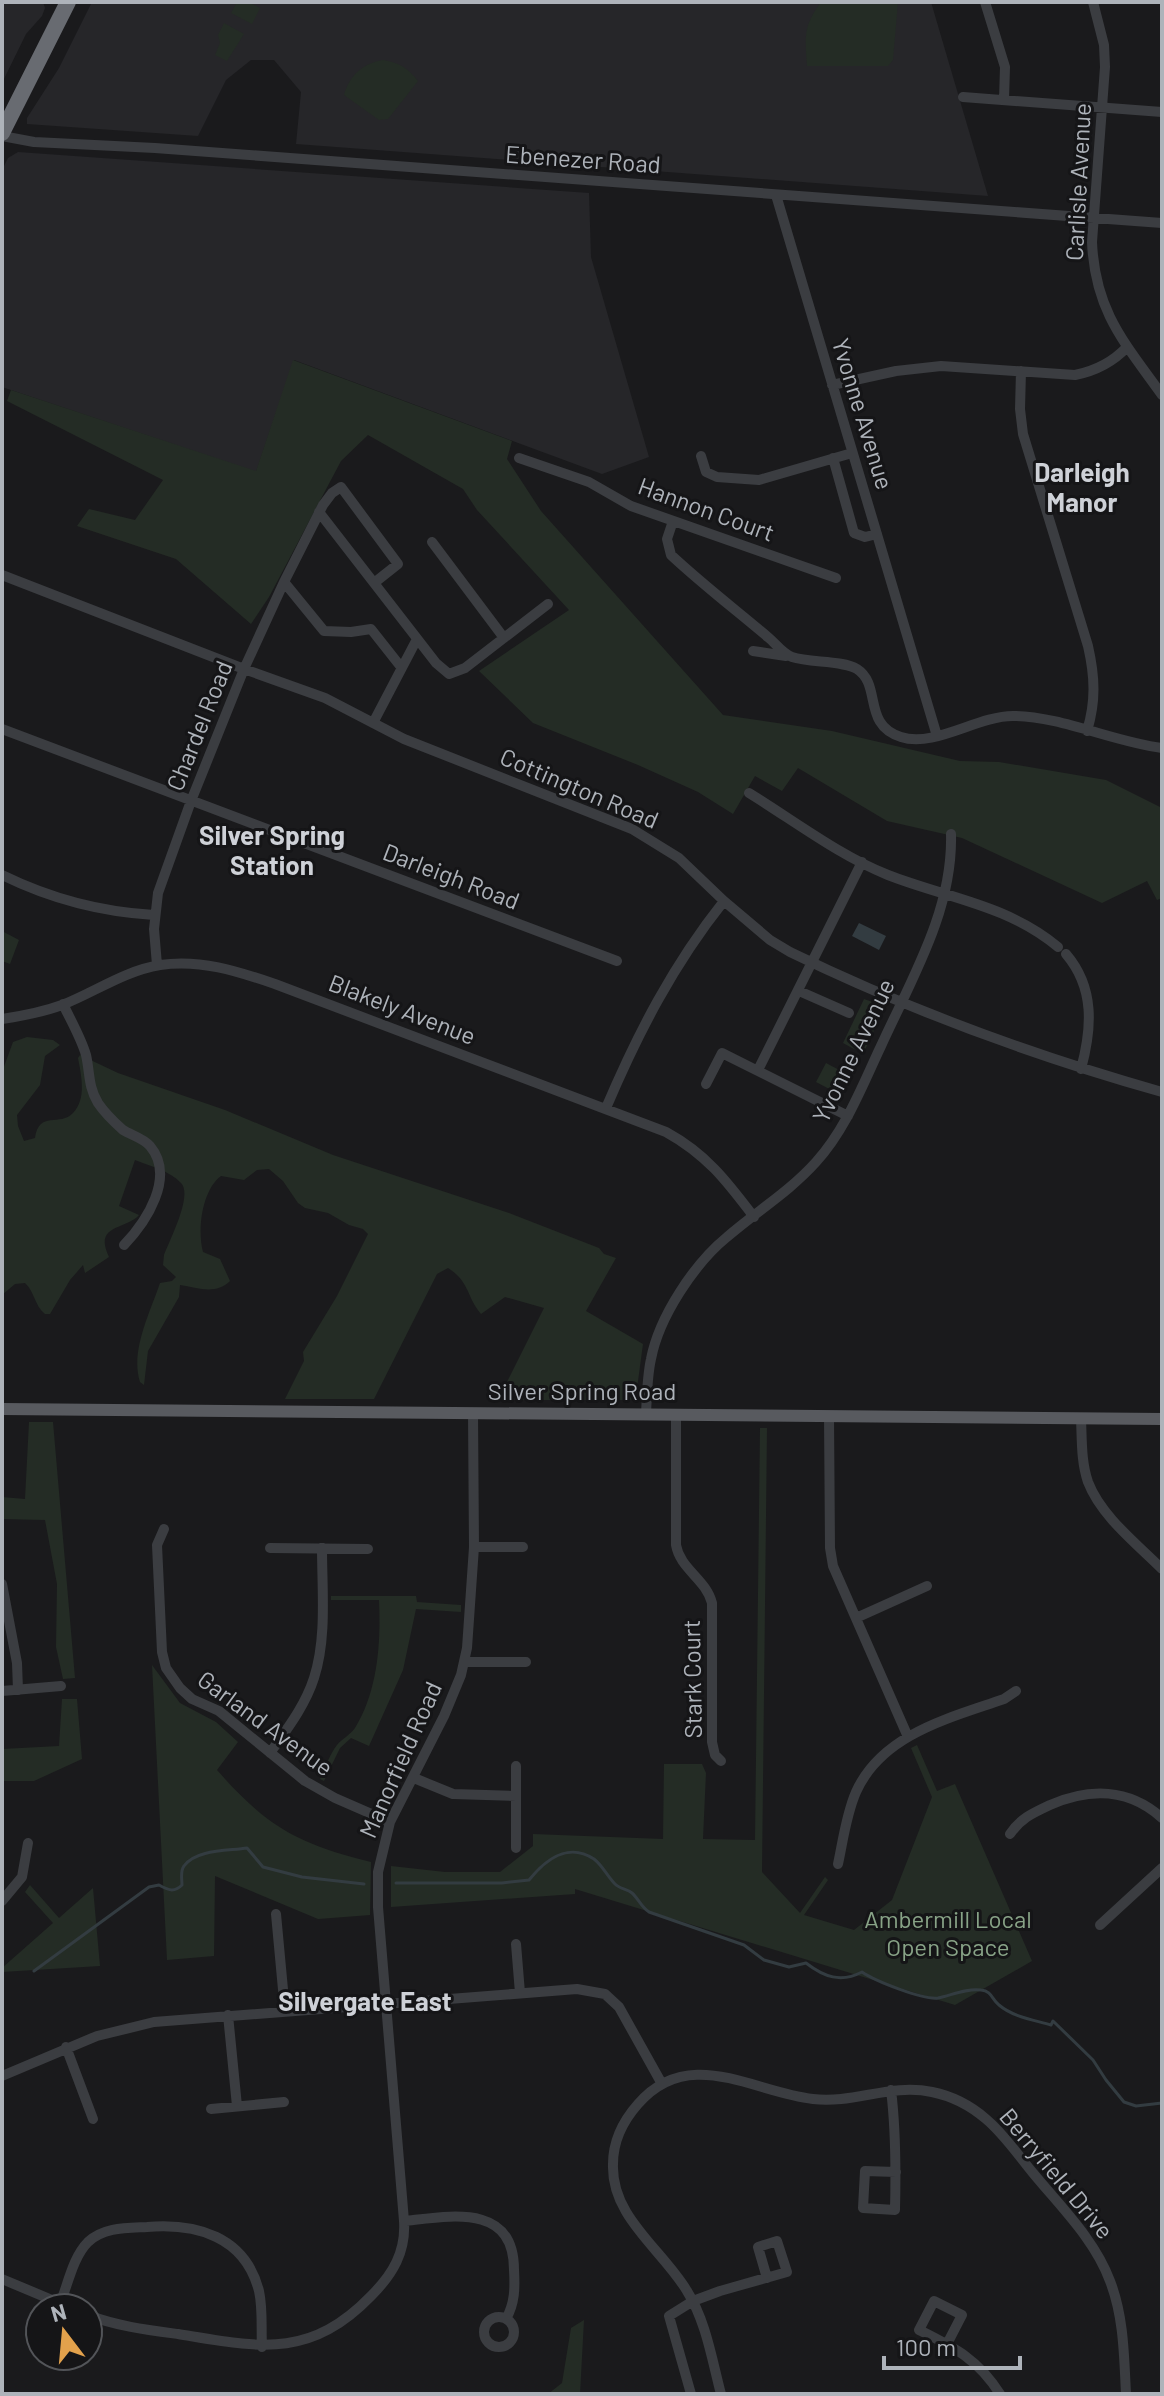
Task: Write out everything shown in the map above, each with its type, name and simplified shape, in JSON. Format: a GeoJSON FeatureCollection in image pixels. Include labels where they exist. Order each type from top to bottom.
{"type":"FeatureCollection","features":[{"type":"Feature","properties":{"kind":"highway"},"geometry":{"type":"LineString","coordinates":[[2,134],[67,2]]}},
{"type":"Feature","properties":{"kind":"main road","name":"Silver Spring Road"},"geometry":{"type":"LineString","coordinates":[[2,1409],[1162,1419]]}},
{"type":"Feature","properties":{"kind":"street"},"geometry":{"type":"LineString","coordinates":[[985,2],[1005,67],[1004,100]]}},
{"type":"Feature","properties":{"kind":"street","name":"Carlisle Avenue"},"geometry":{"type":"LineString","coordinates":[[1093,2],[1105,54],[1092,242],[1097,283],[1107,314],[1162,395]]}},
{"type":"Feature","properties":{"kind":"street"},"geometry":{"type":"LineString","coordinates":[[963,97],[1162,112]]}},
{"type":"Feature","properties":{"kind":"street","name":"Ebenezer Road"},"geometry":{"type":"LineString","coordinates":[[2,134],[34,142],[155,148],[1162,223]]}},
{"type":"Feature","properties":{"kind":"street","name":"Yvonne Avenue"},"geometry":{"type":"LineString","coordinates":[[776,195],[937,736]]}},
{"type":"Feature","properties":{"kind":"street"},"geometry":{"type":"LineString","coordinates":[[832,385],[915,368],[961,366],[1065,375],[1084,373],[1108,363],[1127,347]]}},
{"type":"Feature","properties":{"kind":"street"},"geometry":{"type":"LineString","coordinates":[[1021,371],[1023,434],[1094,672],[1094,700],[1087,731]]}},
{"type":"Feature","properties":{"kind":"street"},"geometry":{"type":"LineString","coordinates":[[701,456],[706,472],[717,477],[759,480],[852,453]]}},
{"type":"Feature","properties":{"kind":"street","name":"Hannon Court"},"geometry":{"type":"LineString","coordinates":[[519,458],[589,482],[631,506],[836,578]]}},
{"type":"Feature","properties":{"kind":"street"},"geometry":{"type":"LineString","coordinates":[[833,458],[854,533],[865,537],[877,534]]}},
{"type":"Feature","properties":{"kind":"street","name":"Chardel Road"},"geometry":{"type":"LineString","coordinates":[[157,965],[154,915],[165,872],[191,801],[244,669],[284,582],[319,512],[327,499],[341,487],[398,564],[374,583]]}},
{"type":"Feature","properties":{"kind":"street"},"geometry":{"type":"LineString","coordinates":[[319,512],[442,670],[453,674],[548,604]]}},
{"type":"Feature","properties":{"kind":"street"},"geometry":{"type":"LineString","coordinates":[[673,521],[667,539],[671,555],[788,657]]}},
{"type":"Feature","properties":{"kind":"street"},"geometry":{"type":"LineString","coordinates":[[432,542],[504,638]]}},
{"type":"Feature","properties":{"kind":"street","name":"Cottington Road"},"geometry":{"type":"LineString","coordinates":[[2,575],[325,698],[462,763],[632,829],[679,858],[770,940],[812,963],[1019,1047],[1162,1092]]}},
{"type":"Feature","properties":{"kind":"street"},"geometry":{"type":"LineString","coordinates":[[284,582],[324,631],[371,629],[401,667]]}},
{"type":"Feature","properties":{"kind":"street"},"geometry":{"type":"LineString","coordinates":[[373,723],[417,639]]}},
{"type":"Feature","properties":{"kind":"street"},"geometry":{"type":"LineString","coordinates":[[753,651],[853,667],[866,679],[876,717],[887,731],[915,740],[982,721],[1013,716],[1162,748]]}},
{"type":"Feature","properties":{"kind":"street","name":"Darleigh Road"},"geometry":{"type":"LineString","coordinates":[[2,729],[617,961]]}},
{"type":"Feature","properties":{"kind":"street"},"geometry":{"type":"LineString","coordinates":[[749,793],[862,862],[888,875],[998,910],[1021,921],[1062,951],[1080,974],[1089,1004],[1091,1026],[1081,1069]]}},
{"type":"Feature","properties":{"kind":"street","name":"Yvonne Avenue"},"geometry":{"type":"LineString","coordinates":[[646,1414],[651,1357],[667,1317],[687,1280],[726,1237],[779,1198],[818,1160],[848,1116],[929,942],[946,893],[951,834]]}},
{"type":"Feature","properties":{"kind":"street"},"geometry":{"type":"LineString","coordinates":[[758,1070],[862,862]]}},
{"type":"Feature","properties":{"kind":"street"},"geometry":{"type":"LineString","coordinates":[[2,875],[67,902],[109,911],[154,915]]}},
{"type":"Feature","properties":{"kind":"street"},"geometry":{"type":"LineString","coordinates":[[606,1108],[651,1010],[688,947],[724,901]]}},
{"type":"Feature","properties":{"kind":"street","name":"Blakely Avenue"},"geometry":{"type":"LineString","coordinates":[[2,1019],[63,1004],[121,976],[157,965],[202,964],[246,974],[666,1132],[695,1149],[713,1165],[754,1217]]}},
{"type":"Feature","properties":{"kind":"street"},"geometry":{"type":"LineString","coordinates":[[799,991],[849,1013]]}},
{"type":"Feature","properties":{"kind":"street"},"geometry":{"type":"LineString","coordinates":[[63,1004],[86,1056],[91,1091],[124,1130],[149,1146],[160,1172],[156,1197],[146,1218],[124,1245]]}},
{"type":"Feature","properties":{"kind":"street"},"geometry":{"type":"LineString","coordinates":[[706,1084],[722,1053],[848,1116]]}},
{"type":"Feature","properties":{"kind":"street","name":"Manorfield Road"},"geometry":{"type":"LineString","coordinates":[[104,2319],[134,2327],[262,2347],[281,2346],[320,2335],[353,2314],[386,2280],[399,2260],[405,2242],[377,1889],[380,1854],[390,1822],[444,1716],[464,1662],[474,1547],[473,1413]]}},
{"type":"Feature","properties":{"kind":"street","name":"Stark Court"},"geometry":{"type":"LineString","coordinates":[[676,1414],[676,1545],[680,1558],[703,1584],[712,1603],[712,1742],[715,1755],[721,1761]]}},
{"type":"Feature","properties":{"kind":"street"},"geometry":{"type":"LineString","coordinates":[[829,1416],[830,1548],[838,1578],[908,1737]]}},
{"type":"Feature","properties":{"kind":"street"},"geometry":{"type":"LineString","coordinates":[[1081,1419],[1084,1460],[1091,1489],[1120,1527],[1162,1569]]}},
{"type":"Feature","properties":{"kind":"street","name":"Garland Avenue"},"geometry":{"type":"LineString","coordinates":[[164,1529],[157,1545],[162,1652],[166,1668],[192,1699],[219,1711],[319,1789],[390,1822]]}},
{"type":"Feature","properties":{"kind":"street"},"geometry":{"type":"LineString","coordinates":[[474,1547],[523,1547]]}},
{"type":"Feature","properties":{"kind":"street"},"geometry":{"type":"LineString","coordinates":[[270,1548],[368,1549]]}},
{"type":"Feature","properties":{"kind":"street"},"geometry":{"type":"LineString","coordinates":[[270,1753],[294,1720],[315,1676],[320,1638],[322,1548]]}},
{"type":"Feature","properties":{"kind":"street"},"geometry":{"type":"LineString","coordinates":[[2,1584],[17,1663],[18,1690]]}},
{"type":"Feature","properties":{"kind":"street"},"geometry":{"type":"LineString","coordinates":[[856,1618],[927,1586]]}},
{"type":"Feature","properties":{"kind":"street"},"geometry":{"type":"LineString","coordinates":[[464,1662],[526,1662]]}},
{"type":"Feature","properties":{"kind":"street"},"geometry":{"type":"LineString","coordinates":[[2,1691],[61,1686]]}},
{"type":"Feature","properties":{"kind":"street"},"geometry":{"type":"LineString","coordinates":[[838,1864],[851,1807],[861,1783],[878,1761],[908,1737],[941,1721],[1004,1699],[1016,1691]]}},
{"type":"Feature","properties":{"kind":"street"},"geometry":{"type":"LineString","coordinates":[[516,1766],[516,1848]]}},
{"type":"Feature","properties":{"kind":"street"},"geometry":{"type":"LineString","coordinates":[[414,1778],[440,1790],[465,1796],[516,1796]]}},
{"type":"Feature","properties":{"kind":"street"},"geometry":{"type":"LineString","coordinates":[[1010,1834],[1027,1815],[1067,1797],[1089,1792],[1112,1793],[1135,1799],[1162,1818]]}},
{"type":"Feature","properties":{"kind":"street"},"geometry":{"type":"LineString","coordinates":[[2,1901],[22,1877],[28,1843]]}},
{"type":"Feature","properties":{"kind":"street"},"geometry":{"type":"LineString","coordinates":[[1100,1925],[1162,1868]]}},
{"type":"Feature","properties":{"kind":"street"},"geometry":{"type":"LineString","coordinates":[[276,1914],[285,2011]]}},
{"type":"Feature","properties":{"kind":"street"},"geometry":{"type":"LineString","coordinates":[[516,1944],[520,1993]]}},
{"type":"Feature","properties":{"kind":"street"},"geometry":{"type":"LineString","coordinates":[[2,2076],[66,2047],[154,2022],[577,1989],[605,1994],[626,2017],[662,2084],[642,2099],[627,2116],[615,2144],[613,2175],[620,2201],[693,2301],[721,2394]]}},
{"type":"Feature","properties":{"kind":"street"},"geometry":{"type":"LineString","coordinates":[[228,2015],[237,2106]]}},
{"type":"Feature","properties":{"kind":"street"},"geometry":{"type":"LineString","coordinates":[[66,2047],[93,2119]]}},
{"type":"Feature","properties":{"kind":"street","name":"Berryfield Drive"},"geometry":{"type":"LineString","coordinates":[[662,2084],[700,2073],[803,2098],[825,2100],[891,2090],[920,2090],[958,2101],[984,2117],[1087,2238],[1106,2270],[1119,2309],[1126,2394]]}},
{"type":"Feature","properties":{"kind":"street"},"geometry":{"type":"LineString","coordinates":[[891,2090],[896,2172],[895,2210],[863,2208],[865,2171],[896,2172]]}},
{"type":"Feature","properties":{"kind":"street"},"geometry":{"type":"LineString","coordinates":[[211,2109],[284,2102]]}},
{"type":"Feature","properties":{"kind":"street"},"geometry":{"type":"LineString","coordinates":[[404,2221],[470,2216],[482,2218],[503,2232],[514,2261],[514,2300],[506,2319]]}},
{"type":"Feature","properties":{"kind":"street"},"geometry":{"type":"LineString","coordinates":[[70,2292],[80,2252],[98,2235],[119,2229],[188,2226],[221,2239],[247,2266],[259,2292],[262,2347]]}},
{"type":"Feature","properties":{"kind":"street"},"geometry":{"type":"LineString","coordinates":[[691,2394],[669,2316],[693,2301],[767,2278]]}},
{"type":"Feature","properties":{"kind":"street"},"geometry":{"type":"LineString","coordinates":[[2,2279],[33,2292]]}},
{"type":"Feature","properties":{"kind":"street"},"geometry":{"type":"LineString","coordinates":[[947,2344],[962,2315],[934,2301],[919,2330],[979,2365],[1000,2394]]}},
{"type":"Feature","properties":{"kind":"shaded area"},"geometry":{"type":"Polygon","coordinates":[[[2,2],[43,2],[45,8],[26,34],[2,83],[2,2]]]}},
{"type":"Feature","properties":{"kind":"shaded area"},"geometry":{"type":"Polygon","coordinates":[[[92,2],[931,2],[988,196],[296,144],[301,92],[274,60],[251,60],[226,80],[198,136],[27,124],[27,118],[59,68],[92,2]]]}},
{"type":"Feature","properties":{"kind":"shaded area"},"geometry":{"type":"Polygon","coordinates":[[[18,152],[589,193],[591,257],[649,457],[602,474],[294,360],[256,472],[2,387],[2,170],[8,158],[18,152]]]}},
{"type":"Feature","properties":{"kind":"shaded area"},"geometry":{"type":"Polygon","coordinates":[[[859,923],[886,936],[879,950],[852,936],[859,923]]]}},
{"type":"Feature","properties":{"kind":"green space"},"geometry":{"type":"Polygon","coordinates":[[[237,2],[249,2],[260,8],[252,24],[231,13],[237,2]]]}},
{"type":"Feature","properties":{"kind":"green space"},"geometry":{"type":"Polygon","coordinates":[[[821,2],[898,2],[893,60],[888,66],[807,66],[806,32],[821,2]]]}},
{"type":"Feature","properties":{"kind":"green space"},"geometry":{"type":"Polygon","coordinates":[[[224,23],[244,34],[227,61],[215,55],[220,43],[218,35],[224,23]]]}},
{"type":"Feature","properties":{"kind":"green space"},"geometry":{"type":"Polygon","coordinates":[[[383,60],[403,67],[418,81],[388,119],[379,120],[344,95],[358,72],[369,64],[383,60]]]}},
{"type":"Feature","properties":{"kind":"green space"},"geometry":{"type":"Polygon","coordinates":[[[293,360],[512,441],[507,459],[541,511],[723,715],[832,731],[960,761],[999,762],[1106,780],[1162,808],[1162,898],[1157,900],[1147,881],[1102,903],[962,838],[887,821],[798,768],[782,791],[755,776],[733,814],[698,792],[533,723],[479,671],[569,610],[477,510],[463,489],[368,435],[341,461],[269,597],[251,624],[176,559],[77,526],[89,509],[135,520],[163,480],[7,401],[11,390],[256,471],[293,360]]]}},
{"type":"Feature","properties":{"kind":"green space"},"geometry":{"type":"Polygon","coordinates":[[[2,931],[19,940],[10,964],[2,961],[2,931]]]}},
{"type":"Feature","properties":{"kind":"green space"},"geometry":{"type":"Polygon","coordinates":[[[864,999],[884,1006],[884,1009],[863,1054],[843,1043],[864,999]]]}},
{"type":"Feature","properties":{"kind":"green space"},"geometry":{"type":"Polygon","coordinates":[[[27,1037],[53,1040],[60,1045],[45,1056],[40,1085],[17,1115],[24,1141],[35,1138],[37,1129],[45,1121],[68,1117],[77,1107],[82,1094],[80,1055],[118,1073],[225,1110],[333,1155],[509,1213],[599,1248],[604,1254],[616,1258],[586,1311],[643,1344],[636,1396],[631,1400],[498,1400],[544,1308],[505,1297],[481,1314],[464,1284],[448,1268],[437,1274],[374,1399],[285,1399],[304,1361],[303,1352],[337,1296],[368,1234],[328,1213],[305,1208],[269,1169],[257,1170],[244,1180],[221,1176],[209,1191],[201,1222],[203,1252],[220,1259],[230,1281],[213,1289],[180,1285],[179,1297],[148,1351],[144,1385],[140,1382],[138,1370],[142,1332],[160,1283],[176,1277],[163,1265],[184,1197],[181,1183],[171,1175],[135,1160],[119,1206],[139,1215],[108,1233],[105,1246],[109,1257],[85,1273],[83,1265],[70,1280],[50,1314],[41,1310],[25,1283],[15,1284],[2,1295],[2,1072],[13,1042],[27,1037]]]}},
{"type":"Feature","properties":{"kind":"green space"},"geometry":{"type":"Polygon","coordinates":[[[826,1063],[845,1073],[835,1092],[816,1082],[826,1063]]]}},
{"type":"Feature","properties":{"kind":"green space"},"geometry":{"type":"Polygon","coordinates":[[[29,1422],[53,1422],[75,1678],[63,1679],[56,1647],[57,1584],[45,1520],[2,1519],[2,1497],[25,1499],[29,1422]]]}},
{"type":"Feature","properties":{"kind":"green space","name":"Ambermill Local Open Space"},"geometry":{"type":"Polygon","coordinates":[[[760,1428],[767,1428],[762,1872],[800,1913],[825,1877],[828,1880],[804,1915],[854,1930],[892,1900],[932,1797],[911,1748],[917,1745],[937,1791],[955,1784],[1032,1961],[955,2005],[575,1889],[575,1894],[391,1907],[391,1866],[445,1872],[500,1872],[533,1846],[533,1834],[663,1839],[664,1764],[702,1764],[706,1773],[703,1839],[755,1840],[760,1428]]]}},
{"type":"Feature","properties":{"kind":"green space"},"geometry":{"type":"Polygon","coordinates":[[[331,1596],[416,1596],[417,1602],[461,1605],[461,1612],[416,1609],[403,1670],[369,1746],[351,1738],[340,1748],[324,1781],[320,1779],[332,1753],[355,1728],[369,1698],[379,1633],[379,1600],[331,1600],[331,1596]]]}},
{"type":"Feature","properties":{"kind":"green space"},"geometry":{"type":"Polygon","coordinates":[[[152,1665],[180,1703],[216,1722],[238,1742],[217,1770],[252,1806],[285,1831],[303,1840],[371,1862],[370,1915],[318,1919],[215,1876],[214,1956],[167,1960],[152,1665]]]}},
{"type":"Feature","properties":{"kind":"green space"},"geometry":{"type":"Polygon","coordinates":[[[62,1699],[77,1699],[82,1759],[34,1781],[2,1781],[2,1749],[59,1746],[62,1699]]]}},
{"type":"Feature","properties":{"kind":"green space"},"geometry":{"type":"Polygon","coordinates":[[[30,1885],[59,1918],[93,1888],[100,1966],[2,1972],[2,1968],[53,1923],[25,1892],[30,1885]]]}},
{"type":"Feature","properties":{"kind":"green space"},"geometry":{"type":"Polygon","coordinates":[[[584,2320],[580,2394],[548,2394],[562,2383],[571,2328],[584,2320]]]}},
{"type":"Feature","properties":{"kind":"waterway"},"geometry":{"type":"LineString","coordinates":[[34,1971],[149,1887],[179,1888],[184,1866],[196,1856],[247,1848],[263,1867],[302,1877],[364,1884]]}},
{"type":"Feature","properties":{"kind":"waterway"},"geometry":{"type":"LineString","coordinates":[[396,1883],[529,1880],[558,1855],[584,1854],[594,1859],[615,1884],[632,1893],[649,1912],[744,1945],[764,1960],[789,1967],[806,1963],[819,1972],[840,1978],[862,1972],[899,1989],[931,1998],[970,1990],[985,1991],[999,2005],[1024,2018],[1051,2025],[1053,2021],[1093,2060],[1124,2102],[1136,2106],[1162,2103]]}},
{"type":"Feature","properties":{"kind":"district","name":"Darleigh Manor"},"geometry":{"type":"Point","coordinates":[1082,488]}},
{"type":"Feature","properties":{"kind":"district","name":"Silver Spring Station"},"geometry":{"type":"Point","coordinates":[272,851]}},
{"type":"Feature","properties":{"kind":"district","name":"Silvergate East"},"geometry":{"type":"Point","coordinates":[365,2002]}}]}
